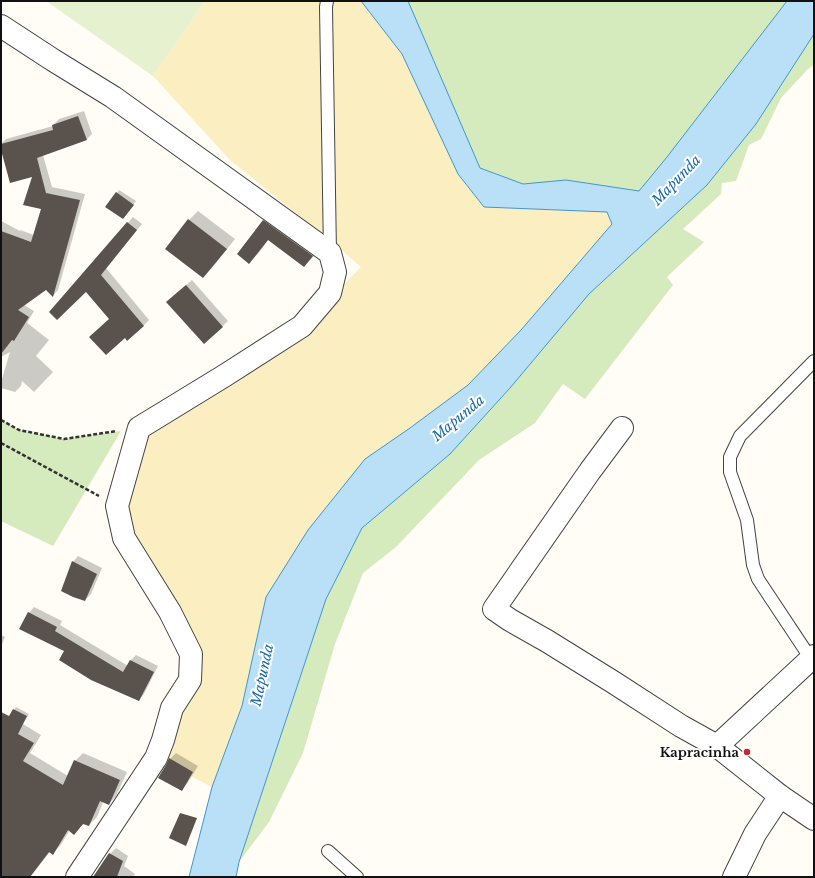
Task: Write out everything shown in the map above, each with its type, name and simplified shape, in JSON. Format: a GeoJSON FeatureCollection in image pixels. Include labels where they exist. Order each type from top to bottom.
{"type":"FeatureCollection","features":[{"type":"Feature","properties":{"kind":"street"},"geometry":{"type":"LineString","coordinates":[[1,26],[113,97],[330,253],[335,272],[330,293],[302,326],[139,428],[117,506],[124,538],[170,612],[192,654],[190,680],[172,708],[164,740],[156,758],[77,877]]}},
{"type":"Feature","properties":{"kind":"street"},"geometry":{"type":"LineString","coordinates":[[622,428],[590,471],[494,609],[682,726],[717,746],[780,796],[814,819]]}},
{"type":"Feature","properties":{"kind":"street"},"geometry":{"type":"LineString","coordinates":[[717,746],[812,658]]}},
{"type":"Feature","properties":{"kind":"street"},"geometry":{"type":"LineString","coordinates":[[734,877],[755,834],[780,796]]}},
{"type":"Feature","properties":{"kind":"lane"},"geometry":{"type":"LineString","coordinates":[[327,1],[330,253]]}},
{"type":"Feature","properties":{"kind":"lane"},"geometry":{"type":"LineString","coordinates":[[812,658],[758,579],[753,565],[747,520],[730,472],[730,457],[740,436],[814,361]]}},
{"type":"Feature","properties":{"kind":"lane"},"geometry":{"type":"LineString","coordinates":[[328,850],[357,877]]}},
{"type":"Feature","properties":{"kind":"path"},"geometry":{"type":"LineString","coordinates":[[1,420],[19,430],[64,439],[139,428]]}},
{"type":"Feature","properties":{"kind":"path"},"geometry":{"type":"LineString","coordinates":[[1,443],[117,506]]}},
{"type":"Feature","properties":{"kind":"green space"},"geometry":{"type":"Polygon","coordinates":[[[46,1],[205,1],[153,76],[46,1]]]}},
{"type":"Feature","properties":{"kind":"green space"},"geometry":{"type":"Polygon","coordinates":[[[408,1],[787,1],[639,191],[566,180],[523,184],[480,168],[408,1]]]}},
{"type":"Feature","properties":{"kind":"green space"},"geometry":{"type":"Polygon","coordinates":[[[814,34],[814,65],[808,69],[781,98],[761,139],[749,145],[736,181],[722,183],[721,194],[683,229],[704,242],[667,277],[673,285],[585,399],[563,384],[535,423],[479,460],[396,547],[363,573],[335,644],[303,753],[269,822],[239,862],[326,599],[362,528],[450,454],[510,388],[589,294],[707,185],[756,124],[814,34]]]}},
{"type":"Feature","properties":{"kind":"green space"},"geometry":{"type":"Polygon","coordinates":[[[1,420],[19,430],[64,439],[121,431],[53,546],[1,521],[1,420]]]}},
{"type":"Feature","properties":{"kind":"sand"},"geometry":{"type":"Polygon","coordinates":[[[205,1],[361,1],[402,54],[458,174],[484,207],[607,212],[612,224],[521,330],[468,385],[365,459],[242,706],[212,787],[156,758],[190,680],[117,506],[139,428],[302,326],[361,267],[230,160],[153,76],[205,1]]]}},
{"type":"Feature","properties":{"kind":"water","name":"Mapunda"},"geometry":{"type":"Polygon","coordinates":[[[361,1],[408,1],[480,168],[523,184],[566,180],[639,191],[787,1],[814,1],[814,34],[756,124],[707,185],[589,294],[510,388],[450,454],[362,528],[326,599],[239,862],[236,877],[189,877],[212,787],[242,706],[266,597],[308,530],[365,459],[468,385],[521,330],[612,224],[607,212],[484,207],[458,174],[402,54],[361,1]]]}},
{"type":"Feature","properties":{"kind":"building"},"geometry":{"type":"Polygon","coordinates":[[[78,116],[87,140],[37,158],[46,193],[80,200],[53,297],[46,290],[18,310],[29,317],[14,341],[12,340],[1,354],[1,231],[31,242],[41,209],[23,205],[32,177],[10,183],[1,150],[1,144],[53,130],[52,125],[78,116]]]}},
{"type":"Feature","properties":{"kind":"building"},"geometry":{"type":"Polygon","coordinates":[[[116,192],[134,205],[123,219],[105,207],[116,192]]]}},
{"type":"Feature","properties":{"kind":"building"},"geometry":{"type":"Polygon","coordinates":[[[188,219],[227,249],[203,278],[165,249],[188,219]]]}},
{"type":"Feature","properties":{"kind":"building"},"geometry":{"type":"Polygon","coordinates":[[[263,220],[313,256],[304,267],[268,240],[249,264],[237,254],[263,220]]]}},
{"type":"Feature","properties":{"kind":"building"},"geometry":{"type":"Polygon","coordinates":[[[127,222],[137,230],[101,275],[144,326],[127,341],[125,338],[106,355],[89,337],[109,319],[86,292],[57,320],[49,312],[127,222]]]}},
{"type":"Feature","properties":{"kind":"building"},"geometry":{"type":"Polygon","coordinates":[[[186,285],[223,327],[204,344],[166,302],[186,285]]]}},
{"type":"Feature","properties":{"kind":"building"},"geometry":{"type":"Polygon","coordinates":[[[72,561],[97,574],[85,601],[61,591],[72,561]]]}},
{"type":"Feature","properties":{"kind":"building"},"geometry":{"type":"Polygon","coordinates":[[[28,612],[57,627],[55,631],[123,672],[130,660],[154,672],[139,701],[91,680],[59,660],[64,651],[19,629],[28,612]]]}},
{"type":"Feature","properties":{"kind":"building"},"geometry":{"type":"Polygon","coordinates":[[[13,709],[27,716],[18,734],[34,743],[23,761],[63,785],[74,760],[120,780],[109,805],[100,801],[89,826],[83,824],[74,835],[68,830],[53,855],[49,852],[30,877],[1,877],[1,712],[9,716],[13,709]]]}},
{"type":"Feature","properties":{"kind":"building"},"geometry":{"type":"Polygon","coordinates":[[[169,758],[193,772],[182,791],[158,778],[169,758]]]}},
{"type":"Feature","properties":{"kind":"building"},"geometry":{"type":"Polygon","coordinates":[[[180,813],[197,818],[186,846],[169,838],[180,813]]]}},
{"type":"Feature","properties":{"kind":"building"},"geometry":{"type":"Polygon","coordinates":[[[109,853],[123,861],[117,877],[93,877],[109,853]]]}},
{"type":"Feature","properties":{"kind":"place","name":"Kapracinha"},"geometry":{"type":"Point","coordinates":[747,752]}}]}
